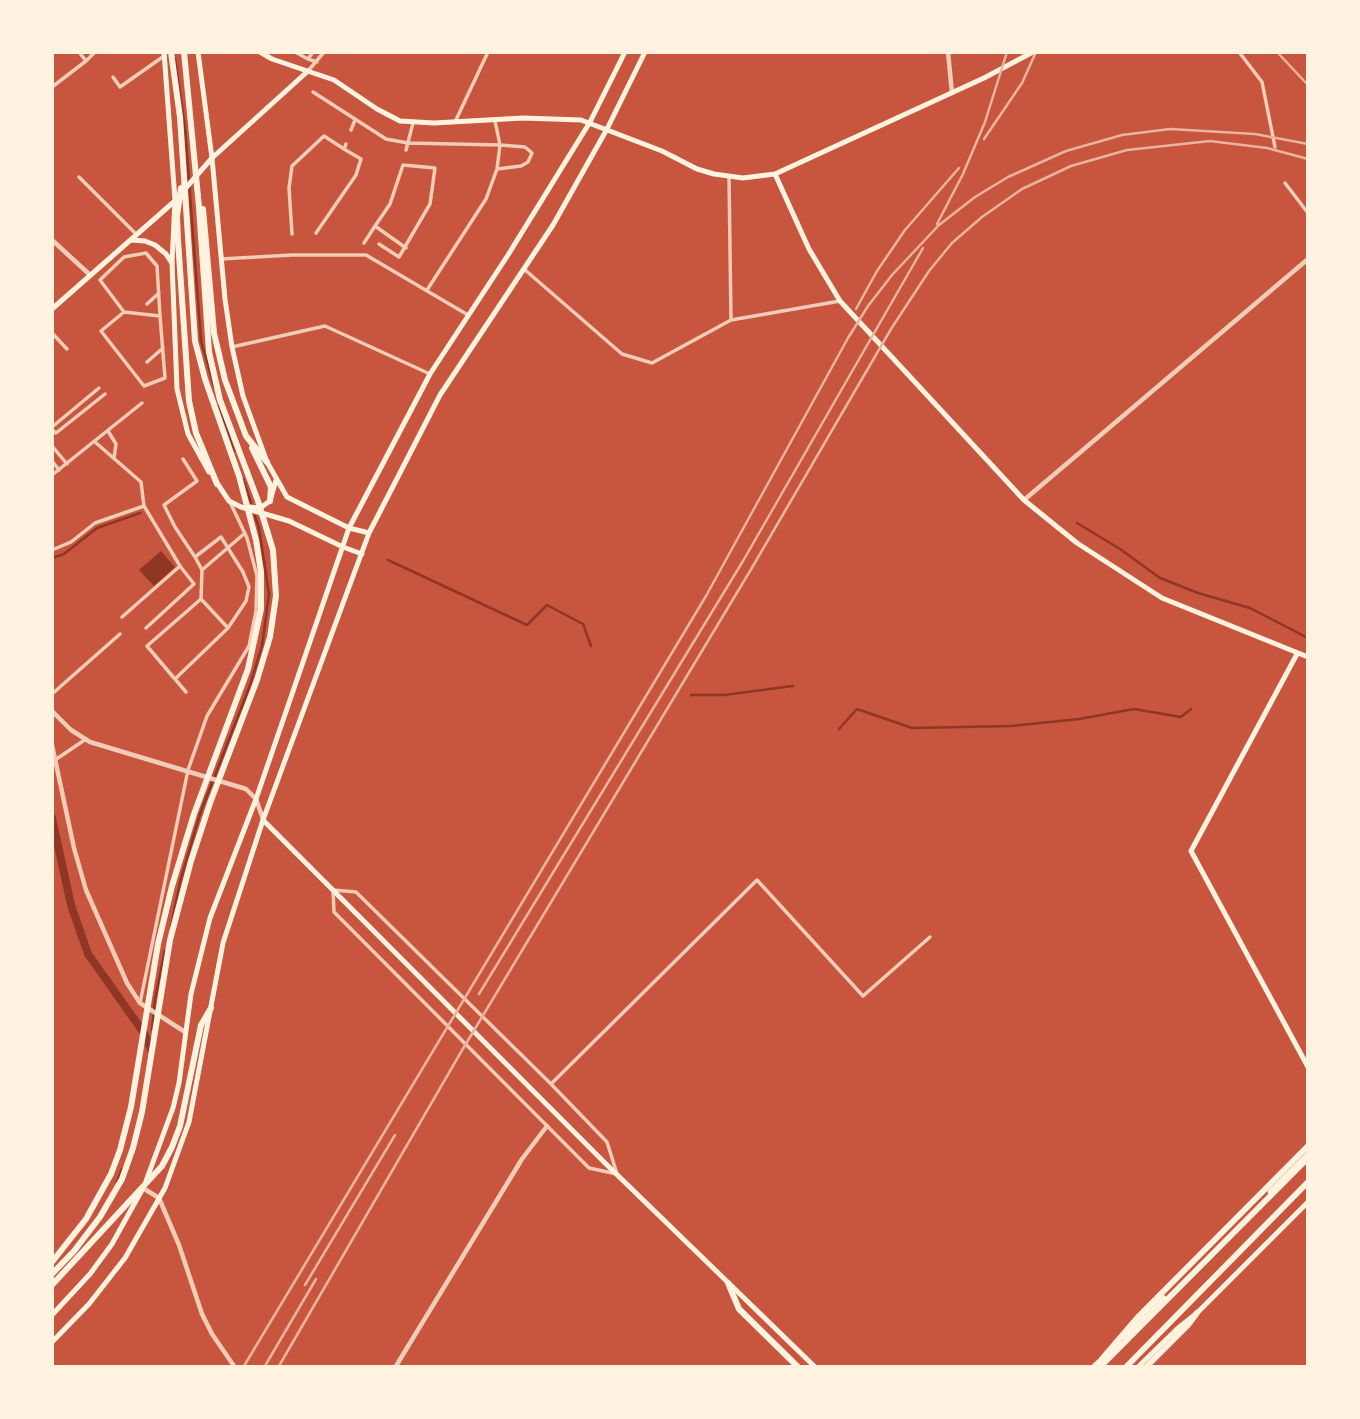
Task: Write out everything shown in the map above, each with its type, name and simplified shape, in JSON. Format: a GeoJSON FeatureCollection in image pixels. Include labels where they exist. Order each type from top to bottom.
{"type":"FeatureCollection","features":[{"type":"Feature","properties":{"kind":"highway"},"geometry":{"type":"LineString","coordinates":[[52,1274],[100,1217],[121,1179],[133,1148],[142,1112],[170,940],[210,803],[257,680],[270,638],[276,596],[273,550],[258,501],[220,400],[209,352],[196,170],[184,52]]}},
{"type":"Feature","properties":{"kind":"highway"},"geometry":{"type":"LineString","coordinates":[[52,1262],[86,1219],[111,1174],[120,1150],[131,1107],[158,944],[172,886],[194,814],[248,669],[261,609],[261,572],[256,540],[239,476],[205,379],[195,341],[177,91],[166,54]]}},
{"type":"Feature","properties":{"kind":"highway"},"geometry":{"type":"LineString","coordinates":[[183,168],[177,216],[189,401],[196,433],[217,484]]}},
{"type":"Feature","properties":{"kind":"highway"},"geometry":{"type":"LineString","coordinates":[[196,170],[205,221],[214,333],[225,380],[241,424],[271,486],[270,501]]}},
{"type":"Feature","properties":{"kind":"highway"},"geometry":{"type":"LineString","coordinates":[[246,436],[267,462]]}},
{"type":"Feature","properties":{"kind":"highway"},"geometry":{"type":"LineString","coordinates":[[52,1285],[162,1166],[180,1126],[201,1025],[211,1008]]}},
{"type":"Feature","properties":{"kind":"highway"},"geometry":{"type":"LineString","coordinates":[[1102,1363],[1139,1316],[1307,1146]]}},
{"type":"Feature","properties":{"kind":"highway"},"geometry":{"type":"LineString","coordinates":[[1102,1363],[1307,1156]]}},
{"type":"Feature","properties":{"kind":"highway"},"geometry":{"type":"LineString","coordinates":[[1127,1367],[1307,1182]]}},
{"type":"Feature","properties":{"kind":"highway"},"geometry":{"type":"LineString","coordinates":[[728,1283],[739,1309],[797,1367]]}},
{"type":"Feature","properties":{"kind":"highway"},"geometry":{"type":"LineString","coordinates":[[1147,1367],[1197,1313]]}},
{"type":"Feature","properties":{"kind":"main road"},"geometry":{"type":"LineString","coordinates":[[198,52],[232,347],[243,396],[267,462],[287,497],[349,528],[369,533]]}},
{"type":"Feature","properties":{"kind":"main road"},"geometry":{"type":"LineString","coordinates":[[260,52],[272,59],[343,84],[400,121],[413,123],[523,118],[574,119],[590,122],[662,151],[697,169],[729,177],[775,174],[952,93],[1033,52]]}},
{"type":"Feature","properties":{"kind":"main road"},"geometry":{"type":"LineString","coordinates":[[52,1315],[90,1274],[112,1244],[143,1188],[173,1108],[191,994],[210,918],[256,799],[349,528],[430,374],[590,122],[625,52]]}},
{"type":"Feature","properties":{"kind":"main road"},"geometry":{"type":"LineString","coordinates":[[52,1342],[89,1304],[119,1266],[159,1198],[189,1122],[223,943],[263,820],[369,533],[440,395],[553,225],[607,129],[645,52]]}},
{"type":"Feature","properties":{"kind":"main road"},"geometry":{"type":"LineString","coordinates":[[166,54],[176,200],[172,263],[177,377],[188,434],[229,501],[289,521],[362,554]]}},
{"type":"Feature","properties":{"kind":"main road"},"geometry":{"type":"LineString","coordinates":[[52,309],[176,200],[196,170],[308,71]]}},
{"type":"Feature","properties":{"kind":"main road"},"geometry":{"type":"LineString","coordinates":[[775,174],[809,249],[840,301],[1024,500],[1077,543],[1163,598],[1307,657]]}},
{"type":"Feature","properties":{"kind":"main road"},"geometry":{"type":"LineString","coordinates":[[128,240],[145,241],[155,245],[172,263]]}},
{"type":"Feature","properties":{"kind":"main road"},"geometry":{"type":"LineString","coordinates":[[241,507],[260,508],[270,501],[276,479]]}},
{"type":"Feature","properties":{"kind":"main road"},"geometry":{"type":"LineString","coordinates":[[1297,654],[1191,851],[1307,1067]]}},
{"type":"Feature","properties":{"kind":"main road"},"geometry":{"type":"LineString","coordinates":[[263,820],[814,1367]]}},
{"type":"Feature","properties":{"kind":"main road"},"geometry":{"type":"LineString","coordinates":[[1139,1367],[1197,1313],[1307,1202]]}},
{"type":"Feature","properties":{"kind":"main road"},"geometry":{"type":"LineString","coordinates":[[1094,1367],[1102,1363]]}},
{"type":"Feature","properties":{"kind":"street"},"geometry":{"type":"LineString","coordinates":[[79,52],[86,61]]}},
{"type":"Feature","properties":{"kind":"street"},"geometry":{"type":"LineString","coordinates":[[52,87],[95,52]]}},
{"type":"Feature","properties":{"kind":"street"},"geometry":{"type":"LineString","coordinates":[[295,52],[317,62]]}},
{"type":"Feature","properties":{"kind":"street"},"geometry":{"type":"LineString","coordinates":[[308,59],[313,52]]}},
{"type":"Feature","properties":{"kind":"street"},"geometry":{"type":"LineString","coordinates":[[308,71],[324,52]]}},
{"type":"Feature","properties":{"kind":"street"},"geometry":{"type":"LineString","coordinates":[[455,122],[488,52]]}},
{"type":"Feature","properties":{"kind":"street"},"geometry":{"type":"LineString","coordinates":[[948,52],[952,93]]}},
{"type":"Feature","properties":{"kind":"street"},"geometry":{"type":"LineString","coordinates":[[1239,52],[1262,82],[1275,146]]}},
{"type":"Feature","properties":{"kind":"street"},"geometry":{"type":"LineString","coordinates":[[113,77],[120,87],[166,54]]}},
{"type":"Feature","properties":{"kind":"street"},"geometry":{"type":"LineString","coordinates":[[313,92],[386,139],[408,143],[525,147],[532,153],[528,162],[521,166],[497,169]]}},
{"type":"Feature","properties":{"kind":"street"},"geometry":{"type":"LineString","coordinates":[[351,130],[355,120]]}},
{"type":"Feature","properties":{"kind":"street"},"geometry":{"type":"LineString","coordinates":[[427,290],[486,199],[497,169],[500,145],[495,121]]}},
{"type":"Feature","properties":{"kind":"street"},"geometry":{"type":"LineString","coordinates":[[406,150],[413,123]]}},
{"type":"Feature","properties":{"kind":"street"},"geometry":{"type":"LineString","coordinates":[[292,234],[289,188],[292,166],[324,136],[345,146],[360,159],[356,175],[316,233]]}},
{"type":"Feature","properties":{"kind":"street"},"geometry":{"type":"LineString","coordinates":[[364,243],[390,204],[403,164],[435,168],[430,204],[406,248],[399,257],[379,244]]}},
{"type":"Feature","properties":{"kind":"street"},"geometry":{"type":"LineString","coordinates":[[79,177],[137,235]]}},
{"type":"Feature","properties":{"kind":"street"},"geometry":{"type":"LineString","coordinates":[[729,177],[731,320]]}},
{"type":"Feature","properties":{"kind":"street"},"geometry":{"type":"LineString","coordinates":[[1284,183],[1307,213]]}},
{"type":"Feature","properties":{"kind":"street"},"geometry":{"type":"LineString","coordinates":[[375,226],[406,248]]}},
{"type":"Feature","properties":{"kind":"street"},"geometry":{"type":"LineString","coordinates":[[52,240],[89,274],[100,279],[124,312]]}},
{"type":"Feature","properties":{"kind":"street"},"geometry":{"type":"LineString","coordinates":[[100,279],[124,257],[146,253],[157,266],[165,378]]}},
{"type":"Feature","properties":{"kind":"street"},"geometry":{"type":"LineString","coordinates":[[221,259],[366,255],[468,315]]}},
{"type":"Feature","properties":{"kind":"street"},"geometry":{"type":"LineString","coordinates":[[1024,500],[1307,259]]}},
{"type":"Feature","properties":{"kind":"street"},"geometry":{"type":"LineString","coordinates":[[524,269],[622,354],[652,363],[731,320],[840,301]]}},
{"type":"Feature","properties":{"kind":"street"},"geometry":{"type":"LineString","coordinates":[[147,304],[159,293]]}},
{"type":"Feature","properties":{"kind":"street"},"geometry":{"type":"LineString","coordinates":[[160,316],[124,312],[101,331],[144,386],[165,378],[177,377]]}},
{"type":"Feature","properties":{"kind":"street"},"geometry":{"type":"LineString","coordinates":[[232,347],[325,326],[430,374]]}},
{"type":"Feature","properties":{"kind":"street"},"geometry":{"type":"LineString","coordinates":[[52,333],[67,349]]}},
{"type":"Feature","properties":{"kind":"street"},"geometry":{"type":"LineString","coordinates":[[147,362],[163,348]]}},
{"type":"Feature","properties":{"kind":"street"},"geometry":{"type":"LineString","coordinates":[[99,388],[52,428],[56,433],[105,394]]}},
{"type":"Feature","properties":{"kind":"street"},"geometry":{"type":"LineString","coordinates":[[52,475],[142,403]]}},
{"type":"Feature","properties":{"kind":"street"},"geometry":{"type":"LineString","coordinates":[[108,430],[116,444],[114,458]]}},
{"type":"Feature","properties":{"kind":"street"},"geometry":{"type":"LineString","coordinates":[[94,442],[141,482],[145,506],[180,566],[194,584],[146,628]]}},
{"type":"Feature","properties":{"kind":"street"},"geometry":{"type":"LineString","coordinates":[[52,446],[67,464]]}},
{"type":"Feature","properties":{"kind":"street"},"geometry":{"type":"LineString","coordinates":[[183,459],[197,481],[164,505],[202,570],[201,599],[228,628]]}},
{"type":"Feature","properties":{"kind":"street"},"geometry":{"type":"LineString","coordinates":[[52,461],[59,470]]}},
{"type":"Feature","properties":{"kind":"street"},"geometry":{"type":"LineString","coordinates":[[140,1003],[188,770],[207,716],[250,642],[256,611],[257,576],[245,533],[229,501]]}},
{"type":"Feature","properties":{"kind":"street"},"geometry":{"type":"LineString","coordinates":[[52,550],[71,542],[95,523],[145,506]]}},
{"type":"Feature","properties":{"kind":"street"},"geometry":{"type":"LineString","coordinates":[[202,570],[245,533]]}},
{"type":"Feature","properties":{"kind":"street"},"geometry":{"type":"LineString","coordinates":[[174,679],[228,628],[246,601],[249,587],[221,537],[195,557]]}},
{"type":"Feature","properties":{"kind":"street"},"geometry":{"type":"LineString","coordinates":[[122,617],[180,566]]}},
{"type":"Feature","properties":{"kind":"street"},"geometry":{"type":"LineString","coordinates":[[186,692],[147,646],[201,599]]}},
{"type":"Feature","properties":{"kind":"street"},"geometry":{"type":"LineString","coordinates":[[209,608],[211,614]]}},
{"type":"Feature","properties":{"kind":"street"},"geometry":{"type":"LineString","coordinates":[[52,694],[120,634]]}},
{"type":"Feature","properties":{"kind":"street"},"geometry":{"type":"LineString","coordinates":[[52,711],[71,730],[86,739],[234,783],[246,789],[256,799],[263,820]]}},
{"type":"Feature","properties":{"kind":"street"},"geometry":{"type":"LineString","coordinates":[[55,760],[86,739]]}},
{"type":"Feature","properties":{"kind":"street"},"geometry":{"type":"LineString","coordinates":[[52,745],[86,890],[127,983],[140,1003],[186,1032]]}},
{"type":"Feature","properties":{"kind":"street"},"geometry":{"type":"LineString","coordinates":[[551,1084],[757,880],[863,996],[930,937]]}},
{"type":"Feature","properties":{"kind":"street"},"geometry":{"type":"LineString","coordinates":[[333,890],[356,892],[551,1084],[607,1142],[617,1174],[589,1168],[547,1126],[334,912],[333,890]]}},
{"type":"Feature","properties":{"kind":"street"},"geometry":{"type":"LineString","coordinates":[[396,1367],[522,1159],[547,1126]]}},
{"type":"Feature","properties":{"kind":"street"},"geometry":{"type":"LineString","coordinates":[[143,1188],[159,1198],[179,1245],[202,1314],[212,1335],[234,1367]]}},
{"type":"Feature","properties":{"kind":"shaded area"},"geometry":{"type":"Polygon","coordinates":[[[161,551],[175,567],[154,586],[139,570],[161,551]]]}},
{"type":"Feature","properties":{"kind":"waterway"},"geometry":{"type":"LineString","coordinates":[[175,59],[185,128],[201,341],[214,386]]}},
{"type":"Feature","properties":{"kind":"waterway"},"geometry":{"type":"LineString","coordinates":[[219,405],[234,452]]}},
{"type":"Feature","properties":{"kind":"waterway"},"geometry":{"type":"LineString","coordinates":[[243,479],[251,503]]}},
{"type":"Feature","properties":{"kind":"waterway"},"geometry":{"type":"LineString","coordinates":[[52,558],[64,554],[97,528],[140,513]]}},
{"type":"Feature","properties":{"kind":"waterway"},"geometry":{"type":"LineString","coordinates":[[171,927],[180,882],[200,814],[249,688],[262,646],[269,594],[255,516]]}},
{"type":"Feature","properties":{"kind":"waterway"},"geometry":{"type":"LineString","coordinates":[[1077,523],[1160,578],[1198,593],[1250,608],[1308,638]]}},
{"type":"Feature","properties":{"kind":"waterway"},"geometry":{"type":"LineString","coordinates":[[388,560],[527,625],[547,605],[583,624],[591,646]]}},
{"type":"Feature","properties":{"kind":"waterway"},"geometry":{"type":"LineString","coordinates":[[691,695],[724,695],[793,686]]}},
{"type":"Feature","properties":{"kind":"waterway"},"geometry":{"type":"LineString","coordinates":[[839,729],[857,709],[912,728],[1011,726],[1079,719],[1134,709],[1181,717],[1191,709]]}},
{"type":"Feature","properties":{"kind":"waterway"},"geometry":{"type":"LineString","coordinates":[[52,818],[71,905],[88,954],[144,1033],[151,1049]]}},
{"type":"Feature","properties":{"kind":"waterway"},"geometry":{"type":"LineString","coordinates":[[152,1030],[165,950]]}},
{"type":"Feature","properties":{"kind":"waterway"},"geometry":{"type":"LineString","coordinates":[[117,1182],[122,1169]]}},
{"type":"Feature","properties":{"kind":"railway"},"geometry":{"type":"LineString","coordinates":[[937,224],[963,174],[985,122],[1007,52]]}},
{"type":"Feature","properties":{"kind":"railway"},"geometry":{"type":"LineString","coordinates":[[984,139],[1022,83],[1036,52]]}},
{"type":"Feature","properties":{"kind":"railway"},"geometry":{"type":"LineString","coordinates":[[1277,52],[1308,85]]}},
{"type":"Feature","properties":{"kind":"railway"},"geometry":{"type":"LineString","coordinates":[[244,1366],[706,596],[848,338],[892,275],[939,225],[975,197],[1008,177],[1066,151],[1122,135],[1170,129],[1255,134],[1308,144]]}},
{"type":"Feature","properties":{"kind":"railway"},"geometry":{"type":"LineString","coordinates":[[279,1366],[461,1052],[753,566],[891,329],[929,271],[952,243],[982,217],[1022,189],[1071,166],[1127,150],[1210,141],[1267,148],[1308,159]]}},
{"type":"Feature","properties":{"kind":"railway"},"geometry":{"type":"LineString","coordinates":[[856,309],[877,271],[905,230],[959,168]]}},
{"type":"Feature","properties":{"kind":"railway"},"geometry":{"type":"LineString","coordinates":[[479,994],[743,561],[923,248]]}},
{"type":"Feature","properties":{"kind":"railway"},"geometry":{"type":"LineString","coordinates":[[305,1285],[395,1135]]}},
{"type":"Feature","properties":{"kind":"railway"},"geometry":{"type":"LineString","coordinates":[[265,1366],[316,1279]]}}]}
